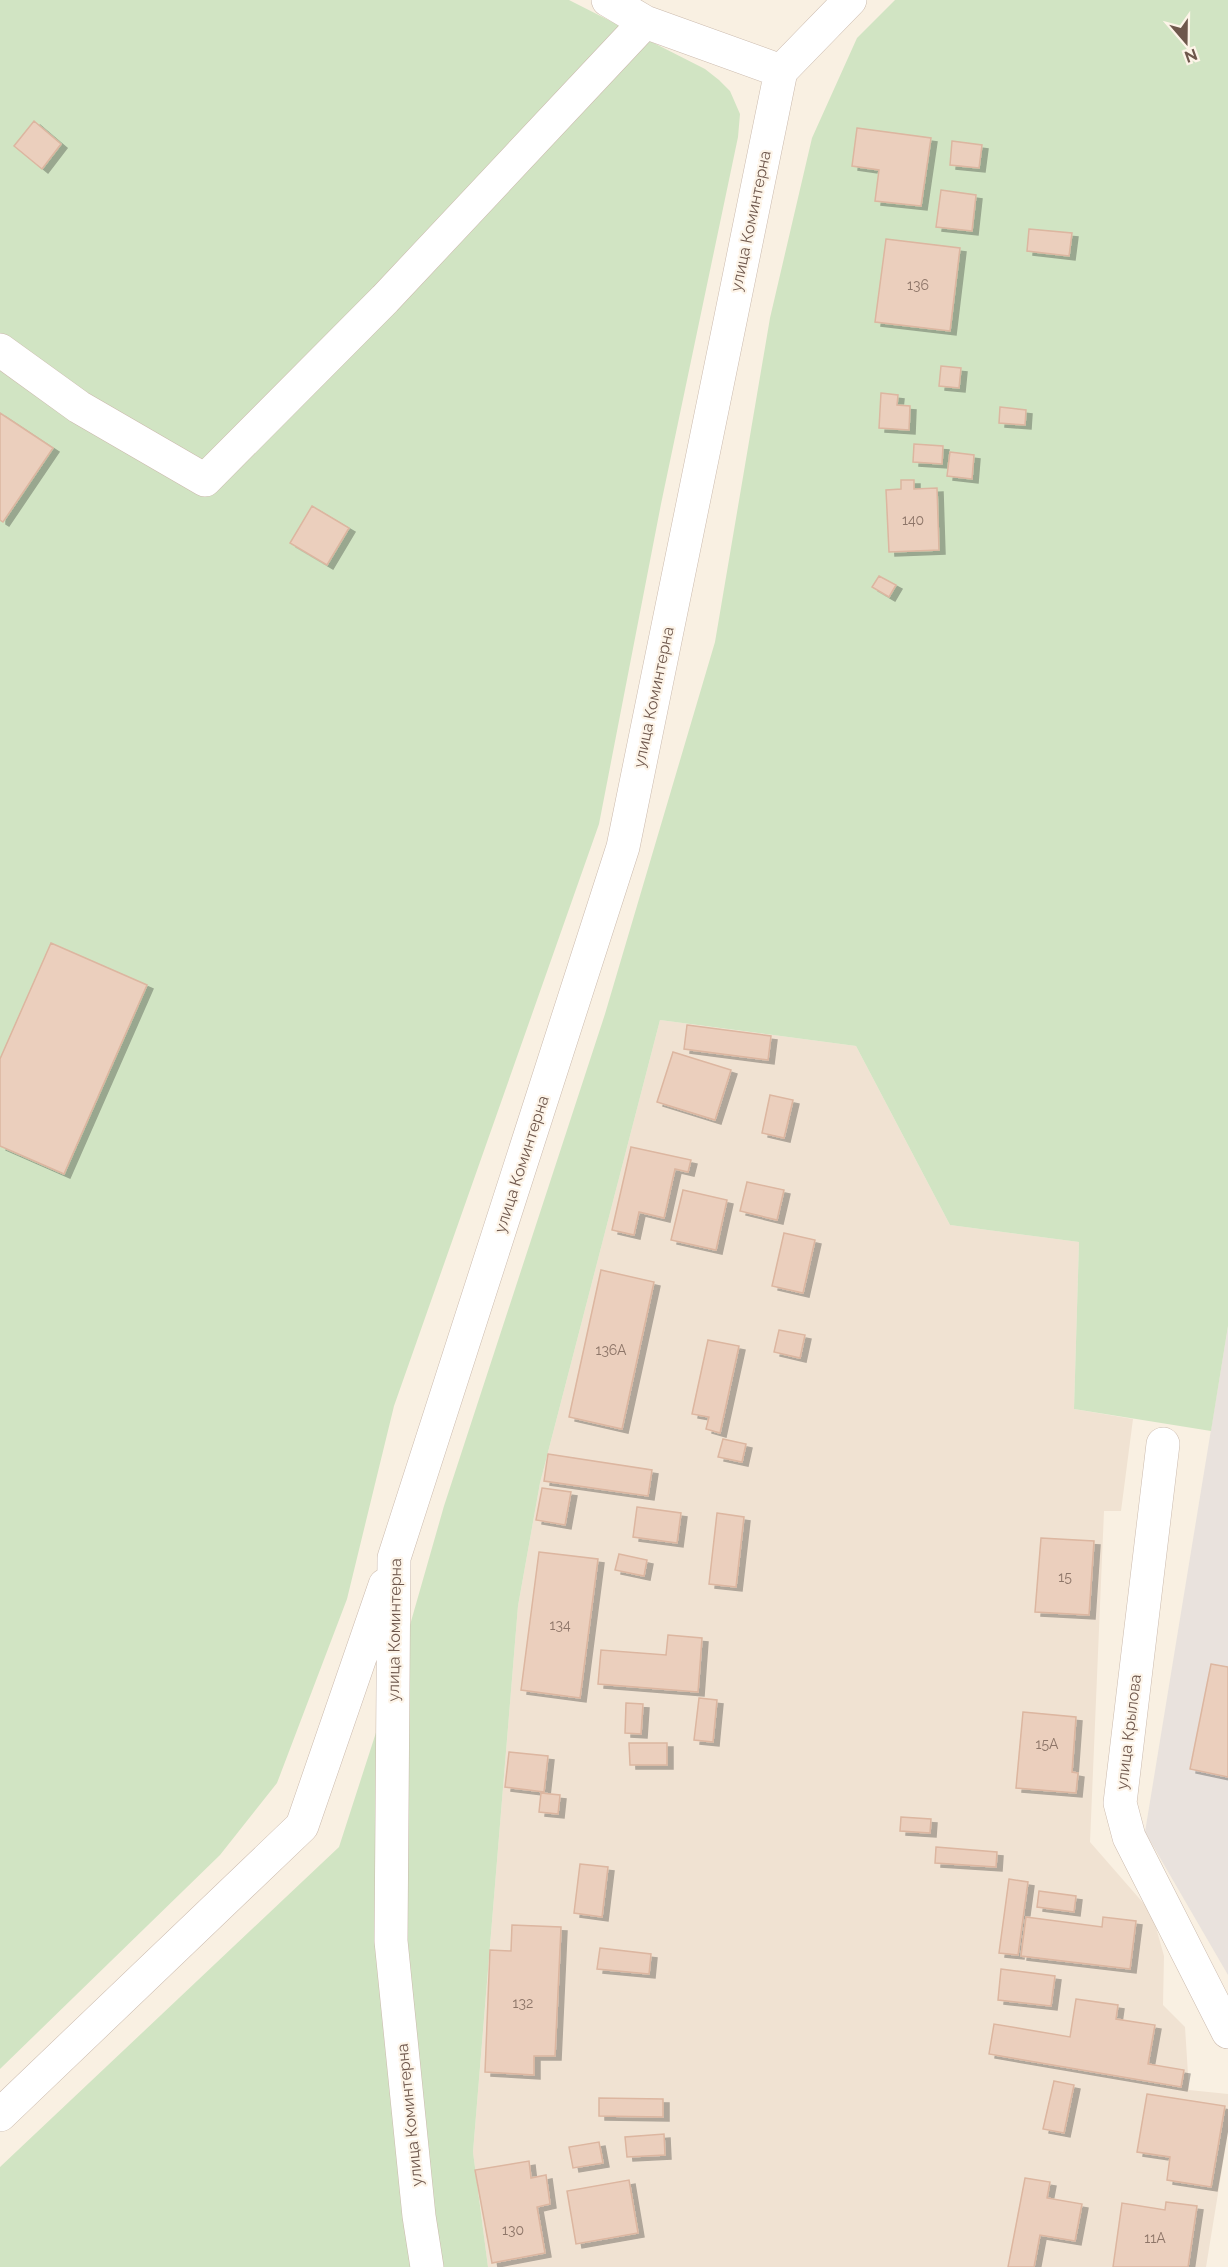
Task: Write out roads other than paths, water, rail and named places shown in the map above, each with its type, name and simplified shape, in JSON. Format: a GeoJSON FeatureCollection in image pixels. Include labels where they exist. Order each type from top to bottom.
{"type":"FeatureCollection","features":[{"type":"Feature","properties":{"kind":"street"},"geometry":{"type":"LineString","coordinates":[[608,0],[645,22],[781,71],[850,0]]}},
{"type":"Feature","properties":{"kind":"street"},"geometry":{"type":"LineString","coordinates":[[0,350],[78,407],[205,480],[385,299],[645,22]]}},
{"type":"Feature","properties":{"kind":"street","name":"улица Коминтерна"},"geometry":{"type":"LineString","coordinates":[[427,2267],[419,2216],[391,1941],[394,1557],[622,847],[781,71]]}},
{"type":"Feature","properties":{"kind":"street","name":"улица Крылова"},"geometry":{"type":"LineString","coordinates":[[1163,1444],[1120,1803],[1129,1837],[1228,2032]]}},
{"type":"Feature","properties":{"kind":"street"},"geometry":{"type":"LineString","coordinates":[[0,2115],[302,1826],[394,1557]]}}]}
